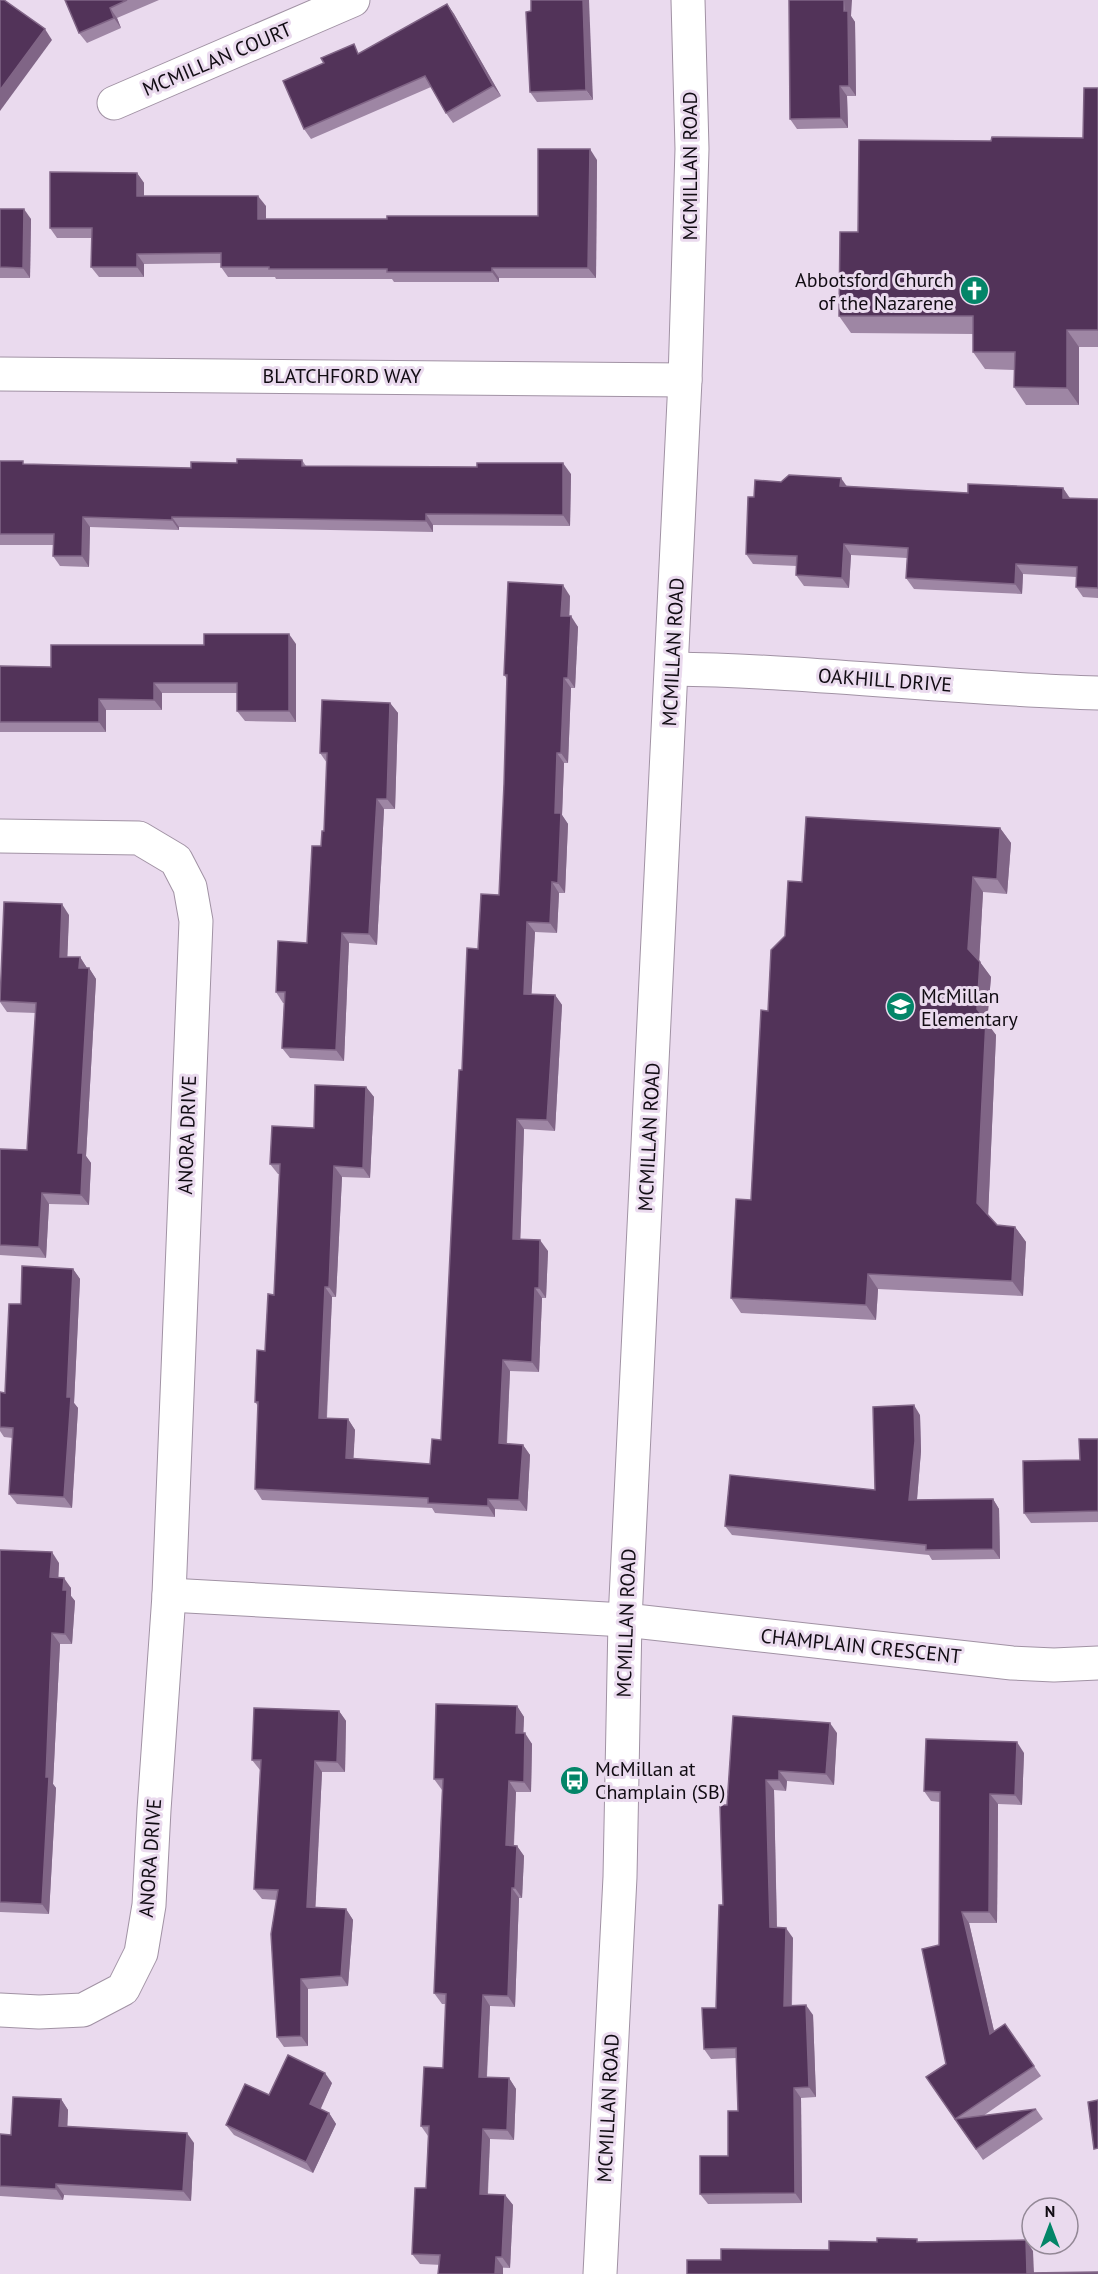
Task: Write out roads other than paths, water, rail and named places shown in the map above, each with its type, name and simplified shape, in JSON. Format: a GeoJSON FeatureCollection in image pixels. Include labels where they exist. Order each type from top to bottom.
{"type":"FeatureCollection","features":[{"type":"Feature","properties":{"kind":"street","name":"MCMILLAN COURT"},"geometry":{"type":"LineString","coordinates":[[114,103],[353,0]]}},
{"type":"Feature","properties":{"kind":"street","name":"MCMILLAN ROAD"},"geometry":{"type":"LineString","coordinates":[[600,2274],[620,1877],[625,1620],[685,380],[692,149],[688,0]]}},
{"type":"Feature","properties":{"kind":"street","name":"BLATCHFORD WAY"},"geometry":{"type":"LineString","coordinates":[[0,374],[685,380]]}},
{"type":"Feature","properties":{"kind":"street","name":"OAKHILL DRIVE"},"geometry":{"type":"LineString","coordinates":[[672,669],[741,670],[1044,692],[1098,693]]}},
{"type":"Feature","properties":{"kind":"street","name":"ANORA DRIVE"},"geometry":{"type":"LineString","coordinates":[[0,836],[139,838],[176,860],[190,887],[196,921],[169,1595],[149,1905],[141,1953],[123,1989],[83,2010],[39,2012],[0,2010]]}},
{"type":"Feature","properties":{"kind":"street"},"geometry":{"type":"LineString","coordinates":[[169,1595],[625,1620]]}},
{"type":"Feature","properties":{"kind":"street","name":"CHAMPLAIN CRESCENT"},"geometry":{"type":"LineString","coordinates":[[625,1620],[1012,1663],[1054,1665],[1098,1663]]}},
{"type":"Feature","properties":{"kind":"place","name":"Abbotsford Church of the Nazarene"},"geometry":{"type":"Point","coordinates":[975,291]}},
{"type":"Feature","properties":{"kind":"place","name":"McMillan Elementary"},"geometry":{"type":"Point","coordinates":[900,1007]}},
{"type":"Feature","properties":{"kind":"place","name":"McMillan at Champlain (SB)"},"geometry":{"type":"Point","coordinates":[574,1781]}}]}
